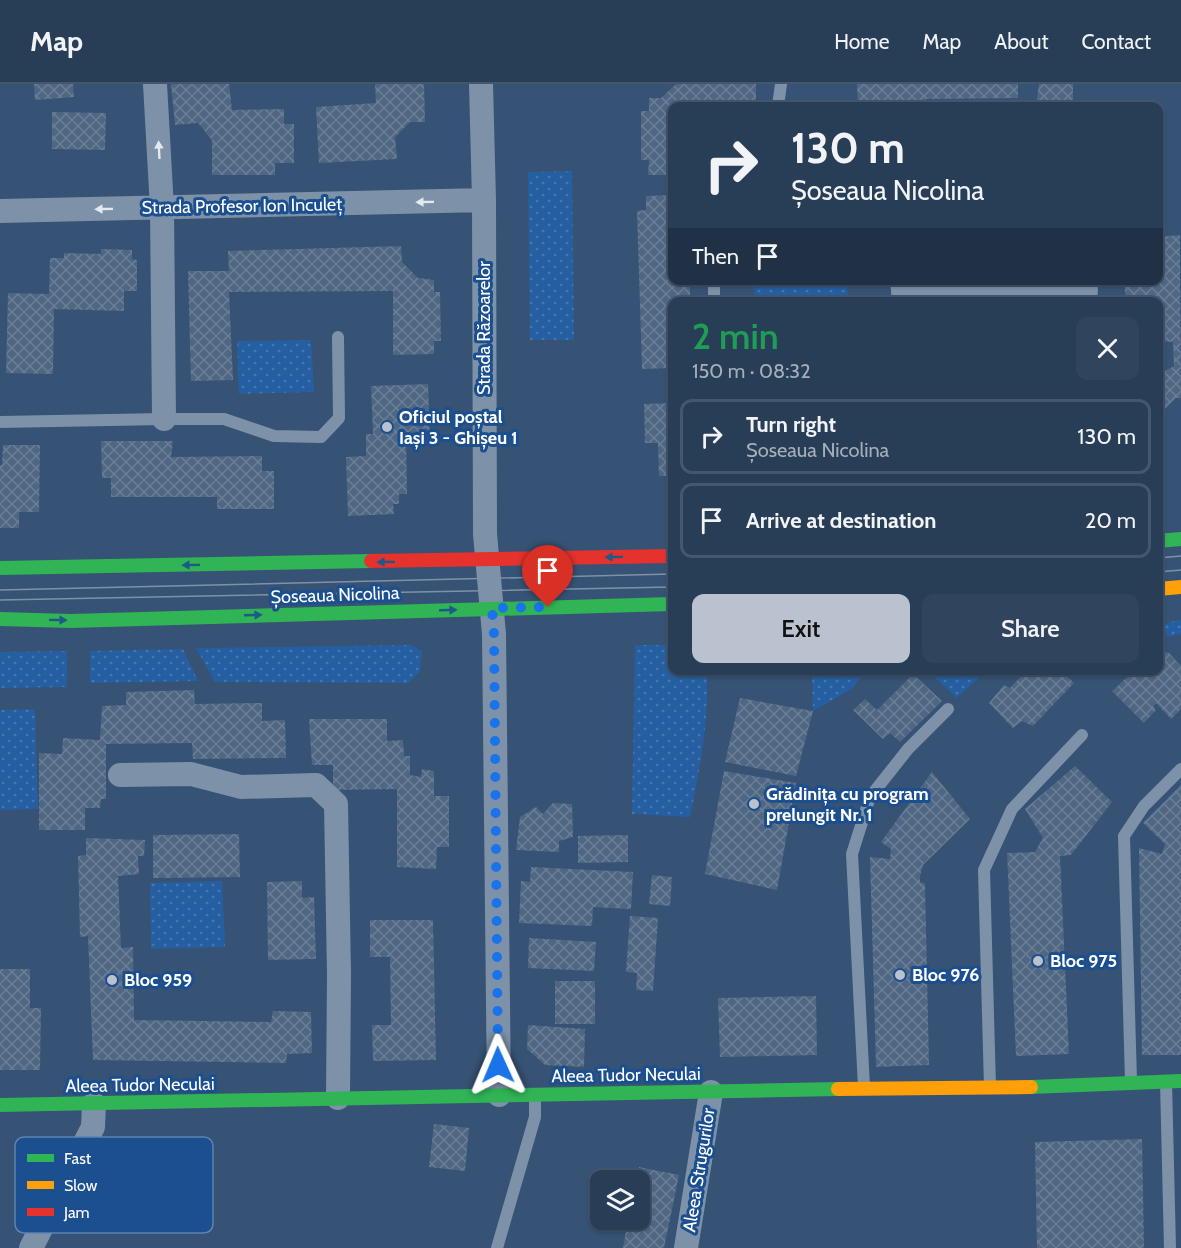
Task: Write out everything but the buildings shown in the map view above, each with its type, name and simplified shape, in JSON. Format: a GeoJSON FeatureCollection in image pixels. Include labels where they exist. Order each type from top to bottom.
{"type":"FeatureCollection","features":[{"type":"Feature","properties":{"kind":"main road"},"geometry":{"type":"LineString","coordinates":[[1163,540],[1181,538]]}},
{"type":"Feature","properties":{"kind":"main road","name":"Șoseaua Nicolina"},"geometry":{"type":"LineString","coordinates":[[0,568],[668,556]]}},
{"type":"Feature","properties":{"kind":"main road"},"geometry":{"type":"LineString","coordinates":[[1163,589],[1181,587]]}},
{"type":"Feature","properties":{"kind":"main road","name":"Șoseaua Nicolina"},"geometry":{"type":"LineString","coordinates":[[0,619],[71,621],[668,604]]}},
{"type":"Feature","properties":{"kind":"main road","name":"Aleea Tudor Neculai"},"geometry":{"type":"LineString","coordinates":[[0,1105],[864,1088],[1007,1088],[1181,1081]]}},
{"type":"Feature","properties":{"kind":"street"},"geometry":{"type":"LineString","coordinates":[[156,84],[162,208],[164,419]]}},
{"type":"Feature","properties":{"kind":"street","name":"Strada Răzoarelor"},"geometry":{"type":"LineString","coordinates":[[481,84],[484,200],[485,534],[494,634],[499,1095]]}},
{"type":"Feature","properties":{"kind":"street","name":"Strada Profesor Ion Inculeț"},"geometry":{"type":"LineString","coordinates":[[0,211],[484,200]]}},
{"type":"Feature","properties":{"kind":"street"},"geometry":{"type":"LineString","coordinates":[[120,775],[191,774],[241,787],[316,785],[336,804],[339,974],[338,1098]]}},
{"type":"Feature","properties":{"kind":"street","name":"Aleea Strugurilor"},"geometry":{"type":"LineString","coordinates":[[686,1248],[711,1092]]}},
{"type":"Feature","properties":{"kind":"street"},"geometry":{"type":"LineString","coordinates":[[88,1137],[93,1127],[94,1104]]}},
{"type":"Feature","properties":{"kind":"street"},"geometry":{"type":"LineString","coordinates":[[31,1248],[39,1233]]}},
{"type":"Feature","properties":{"kind":"lane"},"geometry":{"type":"LineString","coordinates":[[779,102],[781,84]]}},
{"type":"Feature","properties":{"kind":"lane"},"geometry":{"type":"LineString","coordinates":[[897,291],[935,296],[1092,289],[1091,297]]}},
{"type":"Feature","properties":{"kind":"lane"},"geometry":{"type":"LineString","coordinates":[[0,422],[224,419],[274,436],[321,437],[339,418],[338,337]]}},
{"type":"Feature","properties":{"kind":"lane"},"geometry":{"type":"LineString","coordinates":[[864,1088],[852,854],[870,797],[908,748],[948,709]]}},
{"type":"Feature","properties":{"kind":"lane"},"geometry":{"type":"LineString","coordinates":[[990,1087],[984,870],[1012,809],[1082,735]]}},
{"type":"Feature","properties":{"kind":"lane"},"geometry":{"type":"LineString","coordinates":[[1131,1083],[1124,836],[1144,806],[1181,769]]}},
{"type":"Feature","properties":{"kind":"lane"},"geometry":{"type":"LineString","coordinates":[[1166,1081],[1175,1231],[1170,1248]]}},
{"type":"Feature","properties":{"kind":"lane"},"geometry":{"type":"LineString","coordinates":[[497,1248],[535,1117],[535,1095]]}},
{"type":"Feature","properties":{"kind":"shaded area"},"geometry":{"type":"Polygon","coordinates":[[[572,171],[574,340],[530,340],[528,172],[572,171]]]}},
{"type":"Feature","properties":{"kind":"shaded area"},"geometry":{"type":"Polygon","coordinates":[[[754,285],[847,285],[848,297],[755,297],[754,285]]]}},
{"type":"Feature","properties":{"kind":"shaded area"},"geometry":{"type":"Polygon","coordinates":[[[311,340],[314,392],[239,394],[237,341],[311,340]]]}},
{"type":"Feature","properties":{"kind":"shaded area"},"geometry":{"type":"Polygon","coordinates":[[[1181,620],[1181,635],[1168,637],[1163,631],[1163,626],[1181,620]]]}},
{"type":"Feature","properties":{"kind":"shaded area"},"geometry":{"type":"Polygon","coordinates":[[[411,645],[422,651],[420,671],[409,683],[215,682],[196,648],[411,645]]]}},
{"type":"Feature","properties":{"kind":"shaded area"},"geometry":{"type":"Polygon","coordinates":[[[635,645],[668,645],[668,675],[707,675],[705,726],[690,817],[632,814],[635,645]]]}},
{"type":"Feature","properties":{"kind":"shaded area"},"geometry":{"type":"Polygon","coordinates":[[[183,649],[198,681],[90,683],[90,651],[183,649]]]}},
{"type":"Feature","properties":{"kind":"shaded area"},"geometry":{"type":"Polygon","coordinates":[[[67,651],[67,687],[0,688],[0,652],[67,651]]]}},
{"type":"Feature","properties":{"kind":"shaded area"},"geometry":{"type":"Polygon","coordinates":[[[812,675],[862,675],[853,688],[813,711],[812,675]]]}},
{"type":"Feature","properties":{"kind":"shaded area"},"geometry":{"type":"Polygon","coordinates":[[[932,675],[982,675],[957,698],[932,675]]]}},
{"type":"Feature","properties":{"kind":"shaded area"},"geometry":{"type":"Polygon","coordinates":[[[35,709],[38,809],[0,810],[0,710],[35,709]]]}},
{"type":"Feature","properties":{"kind":"shaded area"},"geometry":{"type":"Polygon","coordinates":[[[222,881],[225,947],[151,949],[150,883],[222,881]]]}},
{"type":"Feature","properties":{"kind":"tram line"},"geometry":{"type":"LineString","coordinates":[[1163,558],[1181,556]]}},
{"type":"Feature","properties":{"kind":"tram line"},"geometry":{"type":"LineString","coordinates":[[1163,572],[1181,570]]}},
{"type":"Feature","properties":{"kind":"tram line"},"geometry":{"type":"LineString","coordinates":[[0,590],[668,574]]}},
{"type":"Feature","properties":{"kind":"tram line"},"geometry":{"type":"LineString","coordinates":[[0,600],[668,587]]}},
{"type":"Feature","properties":{"kind":"traffic: fast"},"geometry":{"type":"LineString","coordinates":[[1163,541],[1181,539]]}},
{"type":"Feature","properties":{"kind":"traffic: fast"},"geometry":{"type":"LineString","coordinates":[[0,568],[371,561]]}},
{"type":"Feature","properties":{"kind":"traffic: fast"},"geometry":{"type":"LineString","coordinates":[[0,619],[71,621],[668,604]]}},
{"type":"Feature","properties":{"kind":"traffic: fast"},"geometry":{"type":"LineString","coordinates":[[1031,1087],[1181,1081]]}},
{"type":"Feature","properties":{"kind":"traffic: fast"},"geometry":{"type":"LineString","coordinates":[[0,1105],[838,1089]]}},
{"type":"Feature","properties":{"kind":"traffic: slow"},"geometry":{"type":"LineString","coordinates":[[1163,589],[1181,587]]}},
{"type":"Feature","properties":{"kind":"traffic: slow"},"geometry":{"type":"LineString","coordinates":[[838,1089],[1031,1087]]}},
{"type":"Feature","properties":{"kind":"traffic: jam"},"geometry":{"type":"LineString","coordinates":[[371,561],[668,556]]}},
{"type":"Feature","properties":{"kind":"place","name":"Oficiul poștal Iași 3 - Ghișeu 1"},"geometry":{"type":"Point","coordinates":[387,427]}},
{"type":"Feature","properties":{"kind":"place","name":"Grădinița cu program prelungit Nr. 1"},"geometry":{"type":"Point","coordinates":[754,804]}},
{"type":"Feature","properties":{"kind":"place","name":"Bloc 975"},"geometry":{"type":"Point","coordinates":[1038,961]}},
{"type":"Feature","properties":{"kind":"place","name":"Bloc 976"},"geometry":{"type":"Point","coordinates":[900,975]}},
{"type":"Feature","properties":{"kind":"place","name":"Bloc 959"},"geometry":{"type":"Point","coordinates":[112,980]}},
{"type":"Feature","properties":{"kind":"route"},"geometry":{"type":"LineString","coordinates":[[498,1065],[492,608],[548,607]]}}]}
